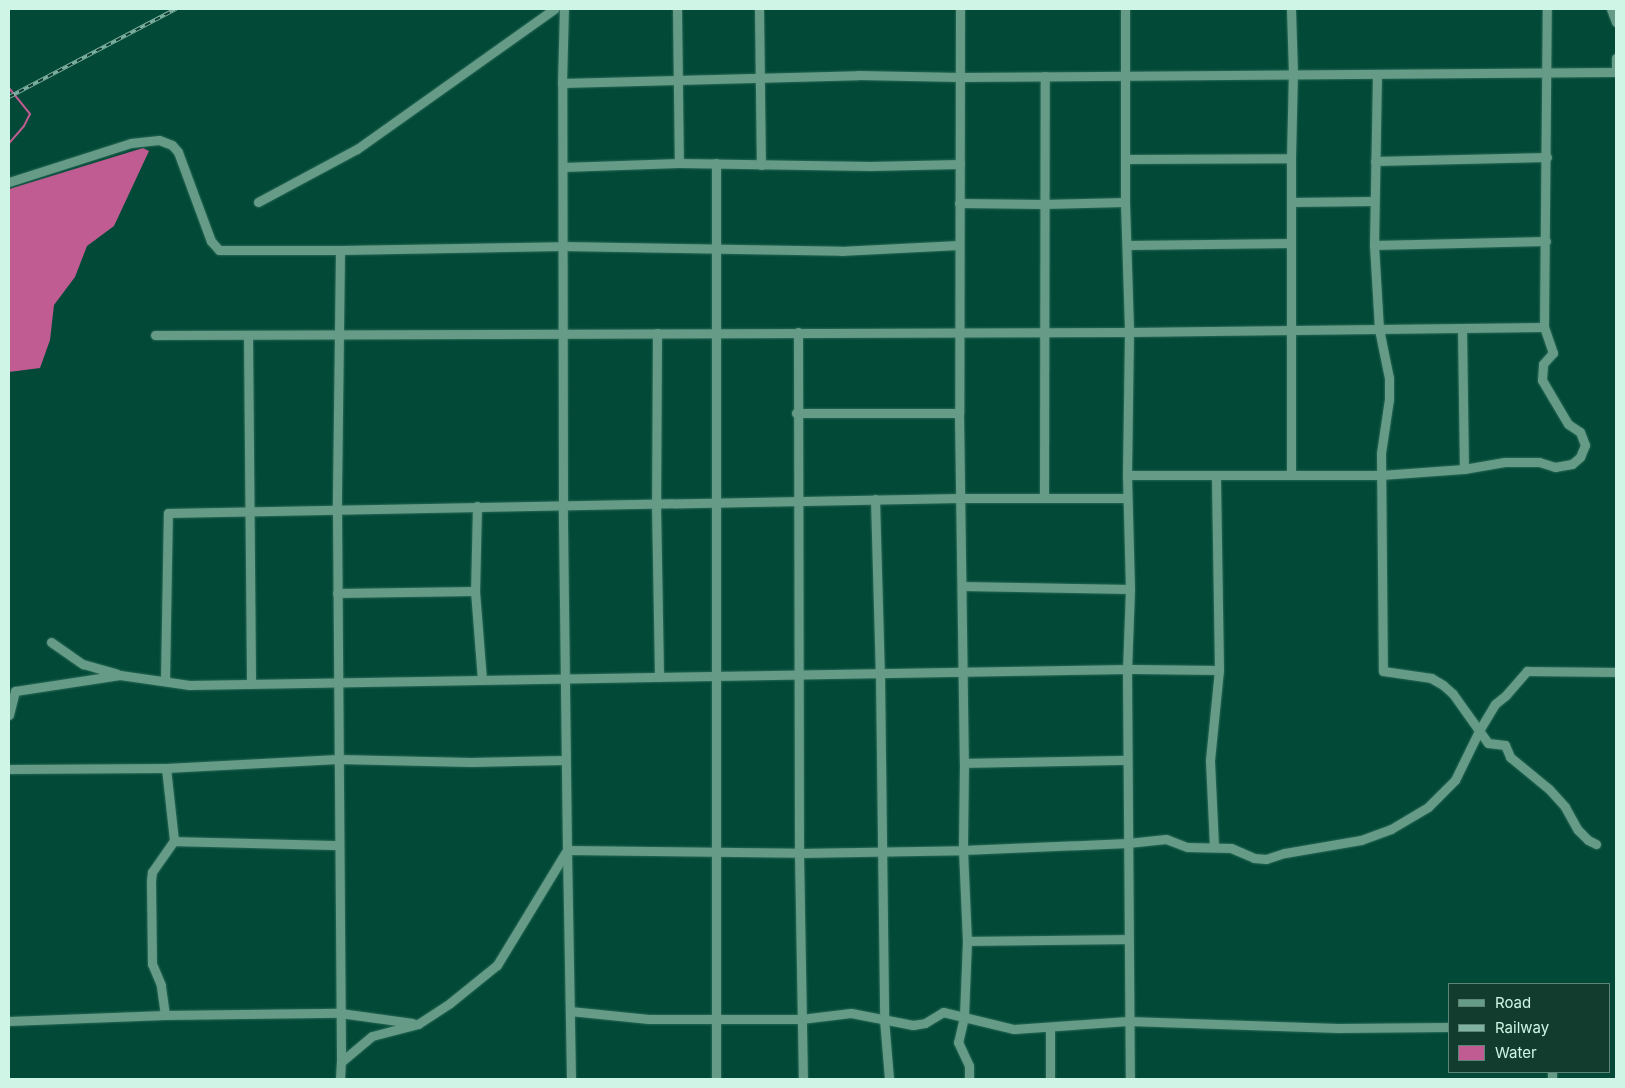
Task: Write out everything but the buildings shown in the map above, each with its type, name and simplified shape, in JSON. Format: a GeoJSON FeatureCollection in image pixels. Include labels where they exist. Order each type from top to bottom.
{"type":"FeatureCollection","features":[{"type":"Feature","properties":{"kind":"street"},"geometry":{"type":"LineString","coordinates":[[258,202],[357,149],[554,9]]}},
{"type":"Feature","properties":{"kind":"street"},"geometry":{"type":"LineString","coordinates":[[564,9],[562,83],[564,678],[571,1079]]}},
{"type":"Feature","properties":{"kind":"street"},"geometry":{"type":"LineString","coordinates":[[677,9],[679,163]]}},
{"type":"Feature","properties":{"kind":"street"},"geometry":{"type":"LineString","coordinates":[[759,9],[761,165]]}},
{"type":"Feature","properties":{"kind":"street"},"geometry":{"type":"LineString","coordinates":[[960,9],[959,413],[964,763],[963,850],[967,941],[964,1017],[958,1042],[969,1066],[969,1079]]}},
{"type":"Feature","properties":{"kind":"street"},"geometry":{"type":"LineString","coordinates":[[1125,9],[1125,202],[1129,332],[1127,498],[1130,589],[1127,669],[1127,760],[1130,1079]]}},
{"type":"Feature","properties":{"kind":"street"},"geometry":{"type":"LineString","coordinates":[[1291,9],[1293,73],[1290,243],[1293,330],[1291,474]]}},
{"type":"Feature","properties":{"kind":"street"},"geometry":{"type":"LineString","coordinates":[[1127,475],[1381,475],[1464,469],[1504,462],[1539,462],[1556,467],[1572,464],[1580,456],[1584,445],[1580,432],[1568,424],[1542,380],[1543,364],[1554,353],[1544,327],[1547,9]]}},
{"type":"Feature","properties":{"kind":"street"},"geometry":{"type":"LineString","coordinates":[[1611,9],[1616,22]]}},
{"type":"Feature","properties":{"kind":"street"},"geometry":{"type":"LineString","coordinates":[[562,83],[858,74],[960,77],[1293,73],[1547,74],[1616,72],[1616,58]]}},
{"type":"Feature","properties":{"kind":"street"},"geometry":{"type":"LineString","coordinates":[[1377,74],[1374,245],[1379,329],[1389,378],[1389,399],[1381,453],[1383,671],[1431,678],[1443,685],[1480,729],[1488,743],[1505,745],[1510,757],[1548,789],[1565,807],[1578,830],[1588,840],[1596,844]]}},
{"type":"Feature","properties":{"kind":"street"},"geometry":{"type":"LineString","coordinates":[[1044,498],[1043,204],[1045,76]]}},
{"type":"Feature","properties":{"kind":"street"},"geometry":{"type":"LineString","coordinates":[[9,182],[131,143],[159,140],[172,145],[178,152],[211,241],[219,250],[562,246],[715,247],[841,251],[958,245]]}},
{"type":"Feature","properties":{"kind":"street"},"geometry":{"type":"LineString","coordinates":[[1375,161],[1547,157]]}},
{"type":"Feature","properties":{"kind":"street"},"geometry":{"type":"LineString","coordinates":[[1126,159],[1291,158]]}},
{"type":"Feature","properties":{"kind":"street"},"geometry":{"type":"LineString","coordinates":[[562,167],[679,163],[761,165],[960,164]]}},
{"type":"Feature","properties":{"kind":"street"},"geometry":{"type":"LineString","coordinates":[[716,163],[716,1079]]}},
{"type":"Feature","properties":{"kind":"street"},"geometry":{"type":"LineString","coordinates":[[1291,202],[1374,201]]}},
{"type":"Feature","properties":{"kind":"street"},"geometry":{"type":"LineString","coordinates":[[959,203],[1043,204],[1125,202]]}},
{"type":"Feature","properties":{"kind":"street"},"geometry":{"type":"LineString","coordinates":[[1374,245],[1546,241]]}},
{"type":"Feature","properties":{"kind":"street"},"geometry":{"type":"LineString","coordinates":[[1127,245],[1290,243]]}},
{"type":"Feature","properties":{"kind":"street"},"geometry":{"type":"LineString","coordinates":[[340,250],[337,510],[340,1079]]}},
{"type":"Feature","properties":{"kind":"street"},"geometry":{"type":"LineString","coordinates":[[156,335],[1129,332],[1544,327]]}},
{"type":"Feature","properties":{"kind":"street"},"geometry":{"type":"LineString","coordinates":[[1462,328],[1464,469]]}},
{"type":"Feature","properties":{"kind":"street"},"geometry":{"type":"LineString","coordinates":[[798,332],[796,413],[799,853],[803,1079]]}},
{"type":"Feature","properties":{"kind":"street"},"geometry":{"type":"LineString","coordinates":[[657,333],[656,502],[659,677]]}},
{"type":"Feature","properties":{"kind":"street"},"geometry":{"type":"LineString","coordinates":[[248,335],[251,684]]}},
{"type":"Feature","properties":{"kind":"street"},"geometry":{"type":"LineString","coordinates":[[796,413],[959,413]]}},
{"type":"Feature","properties":{"kind":"street"},"geometry":{"type":"LineString","coordinates":[[1214,846],[1210,760],[1219,670],[1216,474]]}},
{"type":"Feature","properties":{"kind":"street"},"geometry":{"type":"LineString","coordinates":[[165,680],[168,513],[656,502],[1127,498]]}},
{"type":"Feature","properties":{"kind":"street"},"geometry":{"type":"LineString","coordinates":[[874,499],[880,675],[884,1019],[889,1079]]}},
{"type":"Feature","properties":{"kind":"street"},"geometry":{"type":"LineString","coordinates":[[477,506],[475,591],[482,680]]}},
{"type":"Feature","properties":{"kind":"street"},"geometry":{"type":"LineString","coordinates":[[962,586],[1130,589]]}},
{"type":"Feature","properties":{"kind":"street"},"geometry":{"type":"LineString","coordinates":[[337,593],[475,591]]}},
{"type":"Feature","properties":{"kind":"street"},"geometry":{"type":"LineString","coordinates":[[51,642],[83,664],[120,675],[165,680],[189,685],[564,678],[963,674],[1127,669],[1219,670]]}},
{"type":"Feature","properties":{"kind":"street"},"geometry":{"type":"LineString","coordinates":[[567,850],[799,853],[963,850],[1128,843],[1166,839],[1187,847],[1214,846],[1231,848],[1254,858],[1266,859],[1285,853],[1361,840],[1392,829],[1428,807],[1445,792],[1461,770],[1480,729],[1495,704],[1506,695],[1527,671],[1616,672]]}},
{"type":"Feature","properties":{"kind":"street"},"geometry":{"type":"LineString","coordinates":[[9,715],[16,691],[120,675]]}},
{"type":"Feature","properties":{"kind":"street"},"geometry":{"type":"LineString","coordinates":[[9,769],[166,768],[338,759],[471,762],[565,760]]}},
{"type":"Feature","properties":{"kind":"street"},"geometry":{"type":"LineString","coordinates":[[964,763],[1127,760]]}},
{"type":"Feature","properties":{"kind":"street"},"geometry":{"type":"LineString","coordinates":[[165,1015],[161,985],[152,964],[151,881],[152,872],[174,840],[166,768]]}},
{"type":"Feature","properties":{"kind":"street"},"geometry":{"type":"LineString","coordinates":[[174,840],[339,846]]}},
{"type":"Feature","properties":{"kind":"street"},"geometry":{"type":"LineString","coordinates":[[341,1062],[372,1036],[418,1024],[450,1003],[497,965],[567,850]]}},
{"type":"Feature","properties":{"kind":"street"},"geometry":{"type":"LineString","coordinates":[[967,941],[1128,939]]}},
{"type":"Feature","properties":{"kind":"street"},"geometry":{"type":"LineString","coordinates":[[570,1010],[649,1019],[801,1019],[851,1013],[913,1025],[925,1023],[943,1012],[1014,1029],[1128,1021],[1338,1028],[1448,1027]]}},
{"type":"Feature","properties":{"kind":"street"},"geometry":{"type":"LineString","coordinates":[[9,1021],[165,1015],[340,1013],[418,1024]]}},
{"type":"Feature","properties":{"kind":"street"},"geometry":{"type":"LineString","coordinates":[[1050,1027],[1050,1079]]}},
{"type":"Feature","properties":{"kind":"water"},"geometry":{"type":"Polygon","coordinates":[[[143,148],[149,151],[114,226],[87,246],[75,277],[54,305],[50,340],[40,368],[9,372],[9,189],[143,148]]]}},
{"type":"Feature","properties":{"kind":"waterway"},"geometry":{"type":"LineString","coordinates":[[9,88],[30,114],[24,126],[9,143]]}},
{"type":"Feature","properties":{"kind":"waterway"},"geometry":{"type":"LineString","coordinates":[[9,528],[9,538]]}},
{"type":"Feature","properties":{"kind":"railway"},"geometry":{"type":"LineString","coordinates":[[9,97],[176,9]]}}]}
